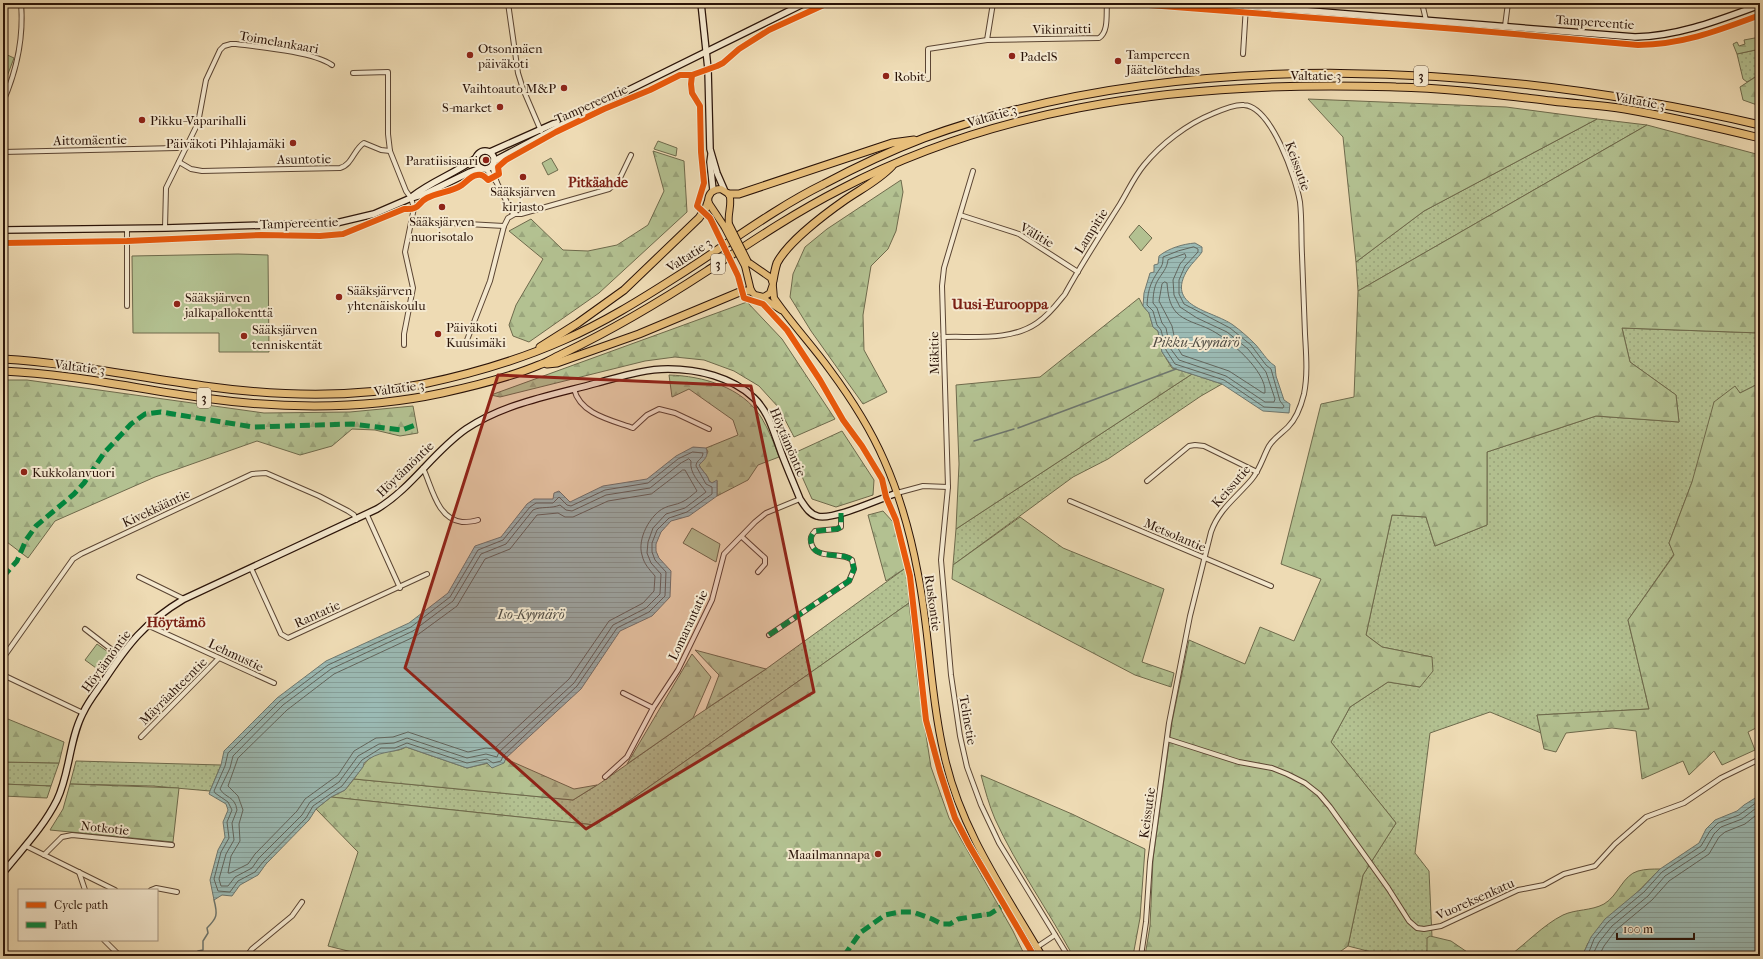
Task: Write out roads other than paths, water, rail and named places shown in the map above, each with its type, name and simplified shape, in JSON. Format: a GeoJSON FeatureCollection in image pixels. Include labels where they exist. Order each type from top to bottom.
{"type":"FeatureCollection","features":[{"type":"Feature","properties":{"kind":"highway","name":"Valtatie 3"},"geometry":{"type":"LineString","coordinates":[[3,359],[72,364],[237,390],[310,395],[360,393],[418,385],[466,374],[532,353],[587,329],[647,295],[818,186],[868,162],[920,140],[966,124],[1035,105],[1119,89],[1244,77],[1330,74],[1436,77],[1553,87],[1676,107],[1760,125]]}},
{"type":"Feature","properties":{"kind":"highway","name":"Valtatie 3"},"geometry":{"type":"LineString","coordinates":[[3,371],[70,377],[236,402],[317,406],[371,404],[426,396],[489,381],[541,365],[611,330],[652,306],[804,209],[851,183],[895,163],[968,136],[1036,116],[1119,100],[1189,92],[1243,88],[1396,86],[1478,92],[1622,109],[1760,138]]}},
{"type":"Feature","properties":{"kind":"highway"},"geometry":{"type":"LineString","coordinates":[[727,191],[739,194],[892,143],[920,140]]}},
{"type":"Feature","properties":{"kind":"highway"},"geometry":{"type":"LineString","coordinates":[[773,284],[777,264],[785,251],[844,201],[884,175],[895,163]]}},
{"type":"Feature","properties":{"kind":"highway"},"geometry":{"type":"LineString","coordinates":[[532,353],[549,340],[578,323],[624,290],[699,218],[704,212],[708,202]]}},
{"type":"Feature","properties":{"kind":"highway"},"geometry":{"type":"LineString","coordinates":[[541,365],[557,362],[639,334],[742,291],[751,291]]}},
{"type":"Feature","properties":{"kind":"main road"},"geometry":{"type":"LineString","coordinates":[[702,3],[706,51],[711,155],[710,162],[713,190],[709,195],[708,202],[727,225],[747,264],[751,291]]}},
{"type":"Feature","properties":{"kind":"main road","name":"Tampereentie"},"geometry":{"type":"LineString","coordinates":[[3,230],[165,228],[336,223],[374,214],[424,194],[470,172],[488,166],[543,136],[568,120],[805,3]]}},
{"type":"Feature","properties":{"kind":"main road","name":"Tampereentie"},"geometry":{"type":"LineString","coordinates":[[1209,3],[1505,26],[1588,34],[1646,36],[1688,30],[1752,5],[1760,5]]}},
{"type":"Feature","properties":{"kind":"main road","name":"Tampereentie"},"geometry":{"type":"LineString","coordinates":[[411,198],[422,189],[467,165],[481,152],[490,152],[553,124],[568,120]]}},
{"type":"Feature","properties":{"kind":"main road"},"geometry":{"type":"LineString","coordinates":[[476,158],[477,164],[488,166],[490,152]]}},
{"type":"Feature","properties":{"kind":"main road"},"geometry":{"type":"LineString","coordinates":[[711,155],[730,201],[727,225]]}},
{"type":"Feature","properties":{"kind":"main road"},"geometry":{"type":"LineString","coordinates":[[713,190],[727,191]]}},
{"type":"Feature","properties":{"kind":"main road"},"geometry":{"type":"LineString","coordinates":[[747,264],[769,275],[773,284],[770,293],[761,297]]}},
{"type":"Feature","properties":{"kind":"main road","name":"Ruskontie"},"geometry":{"type":"LineString","coordinates":[[773,284],[774,298],[830,370],[854,406],[884,460],[897,493],[919,575],[933,695],[942,748],[949,776],[968,825],[993,876],[1042,956]]}},
{"type":"Feature","properties":{"kind":"main road","name":"Ruskontie"},"geometry":{"type":"LineString","coordinates":[[751,291],[784,312]]}},
{"type":"Feature","properties":{"kind":"main road","name":"Höytämöntie"},"geometry":{"type":"LineString","coordinates":[[3,873],[50,814],[58,798],[72,742],[82,713],[120,656],[147,624],[161,613],[184,599],[367,515],[390,502],[455,437],[485,418],[504,409],[574,389],[654,369],[699,371],[727,381],[745,390],[762,408],[772,426],[800,499],[807,509],[818,517],[827,517],[841,513],[897,493]]}},
{"type":"Feature","properties":{"kind":"street"},"geometry":{"type":"LineString","coordinates":[[3,102],[22,43],[22,3]]}},
{"type":"Feature","properties":{"kind":"street"},"geometry":{"type":"LineString","coordinates":[[508,3],[518,73],[523,89],[543,136]]}},
{"type":"Feature","properties":{"kind":"street"},"geometry":{"type":"LineString","coordinates":[[928,79],[928,49],[988,40],[992,3]]}},
{"type":"Feature","properties":{"kind":"street","name":"Vikinraitti"},"geometry":{"type":"LineString","coordinates":[[988,40],[1099,38],[1102,36],[1105,29],[1107,3]]}},
{"type":"Feature","properties":{"kind":"street"},"geometry":{"type":"LineString","coordinates":[[1422,3],[1426,20]]}},
{"type":"Feature","properties":{"kind":"street"},"geometry":{"type":"LineString","coordinates":[[1505,26],[1508,3]]}},
{"type":"Feature","properties":{"kind":"street"},"geometry":{"type":"LineString","coordinates":[[1243,54],[1246,6]]}},
{"type":"Feature","properties":{"kind":"street","name":"Toimelankaari"},"geometry":{"type":"LineString","coordinates":[[165,228],[166,188],[198,123],[206,80],[224,46],[236,44],[301,54],[322,60],[332,65]]}},
{"type":"Feature","properties":{"kind":"street"},"geometry":{"type":"LineString","coordinates":[[353,73],[388,72],[388,134],[390,151],[414,208],[405,252],[413,288],[404,334],[404,345]]}},
{"type":"Feature","properties":{"kind":"street","name":"Lampitie"},"geometry":{"type":"LineString","coordinates":[[944,338],[1002,335],[1021,331],[1037,323],[1051,311],[1065,294],[1143,166],[1158,150],[1172,138],[1205,117],[1224,109],[1243,104]]}},
{"type":"Feature","properties":{"kind":"street","name":"Keissutie"},"geometry":{"type":"LineString","coordinates":[[1141,956],[1146,922],[1150,862],[1167,739],[1190,616],[1215,521],[1224,508],[1257,472],[1270,446],[1297,416],[1304,392],[1306,362],[1304,283],[1302,221],[1299,200],[1280,144],[1264,116],[1258,111],[1243,104]]}},
{"type":"Feature","properties":{"kind":"street","name":"Asuntotie"},"geometry":{"type":"LineString","coordinates":[[179,162],[191,169],[202,171],[340,168],[346,165],[360,145],[364,143],[381,150],[390,151]]}},
{"type":"Feature","properties":{"kind":"street","name":"Aittomäentie"},"geometry":{"type":"LineString","coordinates":[[3,152],[177,148]]}},
{"type":"Feature","properties":{"kind":"street"},"geometry":{"type":"LineString","coordinates":[[467,340],[490,281],[504,226],[508,218],[515,214],[521,214],[561,204],[609,189],[619,180],[631,155]]}},
{"type":"Feature","properties":{"kind":"street"},"geometry":{"type":"LineString","coordinates":[[488,166],[512,212],[515,214]]}},
{"type":"Feature","properties":{"kind":"street","name":"Mäkitie"},"geometry":{"type":"LineString","coordinates":[[948,487],[942,286],[944,268],[973,171]]}},
{"type":"Feature","properties":{"kind":"street","name":"Välitie"},"geometry":{"type":"LineString","coordinates":[[960,215],[1020,234],[1078,272]]}},
{"type":"Feature","properties":{"kind":"street"},"geometry":{"type":"LineString","coordinates":[[412,221],[504,226]]}},
{"type":"Feature","properties":{"kind":"street"},"geometry":{"type":"LineString","coordinates":[[126,228],[127,306]]}},
{"type":"Feature","properties":{"kind":"street"},"geometry":{"type":"LineString","coordinates":[[574,389],[579,403],[587,410],[633,428],[647,415],[658,409],[675,413],[709,429]]}},
{"type":"Feature","properties":{"kind":"street"},"geometry":{"type":"LineString","coordinates":[[1147,481],[1189,446],[1195,445],[1204,446],[1257,472]]}},
{"type":"Feature","properties":{"kind":"street"},"geometry":{"type":"LineString","coordinates":[[423,468],[437,502],[446,515],[456,521],[467,522],[478,520]]}},
{"type":"Feature","properties":{"kind":"street","name":"Kivekkääntie"},"geometry":{"type":"LineString","coordinates":[[3,658],[73,559],[252,474],[266,473],[273,476],[348,511],[354,515],[356,520]]}},
{"type":"Feature","properties":{"kind":"street"},"geometry":{"type":"LineString","coordinates":[[897,493],[923,486],[948,487]]}},
{"type":"Feature","properties":{"kind":"street","name":"Telinetie"},"geometry":{"type":"LineString","coordinates":[[948,487],[941,560],[951,675],[965,761],[981,805],[999,843],[1068,956]]}},
{"type":"Feature","properties":{"kind":"street","name":"Lomarantatie"},"geometry":{"type":"LineString","coordinates":[[605,777],[627,757],[653,708],[678,670],[705,616],[718,580],[724,554],[766,514],[800,499]]}},
{"type":"Feature","properties":{"kind":"street","name":"Metsolantie"},"geometry":{"type":"LineString","coordinates":[[1070,501],[1271,586]]}},
{"type":"Feature","properties":{"kind":"street"},"geometry":{"type":"LineString","coordinates":[[769,635],[849,581],[854,569],[852,560],[846,556],[823,554],[811,545],[810,539],[815,531],[837,529],[841,527],[841,513]]}},
{"type":"Feature","properties":{"kind":"street"},"geometry":{"type":"LineString","coordinates":[[367,515],[400,588]]}},
{"type":"Feature","properties":{"kind":"street"},"geometry":{"type":"LineString","coordinates":[[742,537],[765,558],[765,564],[758,572]]}},
{"type":"Feature","properties":{"kind":"street","name":"Rantatie"},"geometry":{"type":"LineString","coordinates":[[251,568],[282,634],[288,638],[400,588],[427,574]]}},
{"type":"Feature","properties":{"kind":"street"},"geometry":{"type":"LineString","coordinates":[[139,577],[184,599]]}},
{"type":"Feature","properties":{"kind":"street","name":"Lehmustie"},"geometry":{"type":"LineString","coordinates":[[147,624],[274,682]]}},
{"type":"Feature","properties":{"kind":"street"},"geometry":{"type":"LineString","coordinates":[[85,629],[120,656]]}},
{"type":"Feature","properties":{"kind":"street","name":"Mäyräahteentie"},"geometry":{"type":"LineString","coordinates":[[141,737],[219,658]]}},
{"type":"Feature","properties":{"kind":"street"},"geometry":{"type":"LineString","coordinates":[[3,675],[82,713]]}},
{"type":"Feature","properties":{"kind":"street"},"geometry":{"type":"LineString","coordinates":[[623,693],[653,708]]}},
{"type":"Feature","properties":{"kind":"street","name":"Vuoreksenkatu"},"geometry":{"type":"LineString","coordinates":[[1167,739],[1239,762],[1277,770],[1305,783],[1319,794],[1330,807],[1388,888],[1409,921],[1417,928],[1424,929],[1441,926],[1518,890],[1544,886],[1564,874],[1595,866],[1615,844],[1646,817],[1684,803],[1721,778],[1760,759]]}},
{"type":"Feature","properties":{"kind":"street","name":"Notkotie"},"geometry":{"type":"LineString","coordinates":[[44,855],[62,837],[72,835],[172,845]]}},
{"type":"Feature","properties":{"kind":"street"},"geometry":{"type":"LineString","coordinates":[[26,846],[113,889]]}},
{"type":"Feature","properties":{"kind":"street"},"geometry":{"type":"LineString","coordinates":[[79,872],[85,889]]}},
{"type":"Feature","properties":{"kind":"street"},"geometry":{"type":"LineString","coordinates":[[154,889],[156,888],[177,892]]}},
{"type":"Feature","properties":{"kind":"street"},"geometry":{"type":"LineString","coordinates":[[247,956],[252,949],[292,916],[302,902]]}},
{"type":"Feature","properties":{"kind":"street"},"geometry":{"type":"LineString","coordinates":[[1037,947],[1054,935]]}},
{"type":"Feature","properties":{"kind":"street"},"geometry":{"type":"LineString","coordinates":[[105,941],[120,956]]}},
{"type":"Feature","properties":{"kind":"water","name":"Pikku-Kyynärö"},"geometry":{"type":"Polygon","coordinates":[[[1195,243],[1202,247],[1202,252],[1188,269],[1182,282],[1182,292],[1186,299],[1194,306],[1236,327],[1254,343],[1275,366],[1276,376],[1284,400],[1290,404],[1289,413],[1263,411],[1222,384],[1173,368],[1162,352],[1158,331],[1153,327],[1149,313],[1143,306],[1144,293],[1150,273],[1154,272],[1154,265],[1158,264],[1159,256],[1163,253],[1176,247],[1195,243]]]}},
{"type":"Feature","properties":{"kind":"water","name":"Iso-Kyynärö"},"geometry":{"type":"Polygon","coordinates":[[[693,447],[706,448],[707,455],[699,465],[709,481],[712,483],[717,480],[717,496],[689,516],[671,521],[661,532],[656,544],[656,551],[659,558],[671,571],[670,597],[652,616],[620,631],[581,689],[506,758],[504,763],[492,768],[487,763],[467,768],[406,747],[374,756],[364,763],[363,767],[345,790],[331,797],[316,809],[309,820],[266,864],[258,875],[240,885],[232,896],[222,895],[214,900],[210,880],[218,850],[225,837],[223,822],[228,810],[226,804],[209,794],[221,765],[224,751],[277,698],[326,661],[409,623],[448,593],[475,546],[501,537],[527,504],[534,499],[553,499],[554,493],[559,491],[570,502],[603,486],[647,479],[676,456],[693,447]]]}},
{"type":"Feature","properties":{"kind":"water"},"geometry":{"type":"Polygon","coordinates":[[[1760,795],[1760,956],[1579,956],[1585,950],[1591,937],[1605,919],[1641,889],[1660,869],[1699,843],[1706,829],[1715,820],[1737,811],[1760,795]]]}},
{"type":"Feature","properties":{"kind":"waterway"},"geometry":{"type":"LineString","coordinates":[[1018,428],[1176,369]]}},
{"type":"Feature","properties":{"kind":"waterway"},"geometry":{"type":"LineString","coordinates":[[974,441],[1014,429]]}},
{"type":"Feature","properties":{"kind":"waterway"},"geometry":{"type":"LineString","coordinates":[[170,956],[187,953],[195,955],[198,951],[203,950],[203,941],[208,933],[207,928],[216,916],[214,900]]}},
{"type":"Feature","properties":{"kind":"place","name":"Otsonmäen päiväkoti"},"geometry":{"type":"Point","coordinates":[470,55]}},
{"type":"Feature","properties":{"kind":"place","name":"PadelS"},"geometry":{"type":"Point","coordinates":[1012,56]}},
{"type":"Feature","properties":{"kind":"place","name":"Tampereen Jäätelötehdas"},"geometry":{"type":"Point","coordinates":[1118,61]}},
{"type":"Feature","properties":{"kind":"place","name":"Robit"},"geometry":{"type":"Point","coordinates":[886,76]}},
{"type":"Feature","properties":{"kind":"place","name":"Vaihtoauto M&P"},"geometry":{"type":"Point","coordinates":[564,88]}},
{"type":"Feature","properties":{"kind":"place","name":"S-market"},"geometry":{"type":"Point","coordinates":[500,107]}},
{"type":"Feature","properties":{"kind":"place","name":"Pikku-Vaparihalli"},"geometry":{"type":"Point","coordinates":[142,120]}},
{"type":"Feature","properties":{"kind":"place","name":"Päiväkoti Pihlajamäki"},"geometry":{"type":"Point","coordinates":[293,143]}},
{"type":"Feature","properties":{"kind":"place","name":"Paratiisisaari"},"geometry":{"type":"Point","coordinates":[486,160]}},
{"type":"Feature","properties":{"kind":"place","name":"Sääksjärven kirjasto"},"geometry":{"type":"Point","coordinates":[523,177]}},
{"type":"Feature","properties":{"kind":"place","name":"Sääksjärven nuorisotalo"},"geometry":{"type":"Point","coordinates":[442,207]}},
{"type":"Feature","properties":{"kind":"place","name":"Sääksjärven yhtenäiskoulu"},"geometry":{"type":"Point","coordinates":[339,297]}},
{"type":"Feature","properties":{"kind":"place","name":"Sääksjärven jalkapallokenttä"},"geometry":{"type":"Point","coordinates":[177,304]}},
{"type":"Feature","properties":{"kind":"place","name":"Päiväkoti Kuusimäki"},"geometry":{"type":"Point","coordinates":[438,334]}},
{"type":"Feature","properties":{"kind":"place","name":"Sääksjärven tenniskentät"},"geometry":{"type":"Point","coordinates":[244,336]}},
{"type":"Feature","properties":{"kind":"place","name":"Kukkolanvuori"},"geometry":{"type":"Point","coordinates":[24,472]}},
{"type":"Feature","properties":{"kind":"place","name":"Maailmannapa"},"geometry":{"type":"Point","coordinates":[878,854]}},
{"type":"Feature","properties":{"kind":"district","name":"Pitkäahde"},"geometry":{"type":"Point","coordinates":[598,182]}},
{"type":"Feature","properties":{"kind":"district","name":"Uusi-Eurooppa"},"geometry":{"type":"Point","coordinates":[1000,304]}},
{"type":"Feature","properties":{"kind":"district","name":"Höytämö"},"geometry":{"type":"Point","coordinates":[176,622]}}]}
